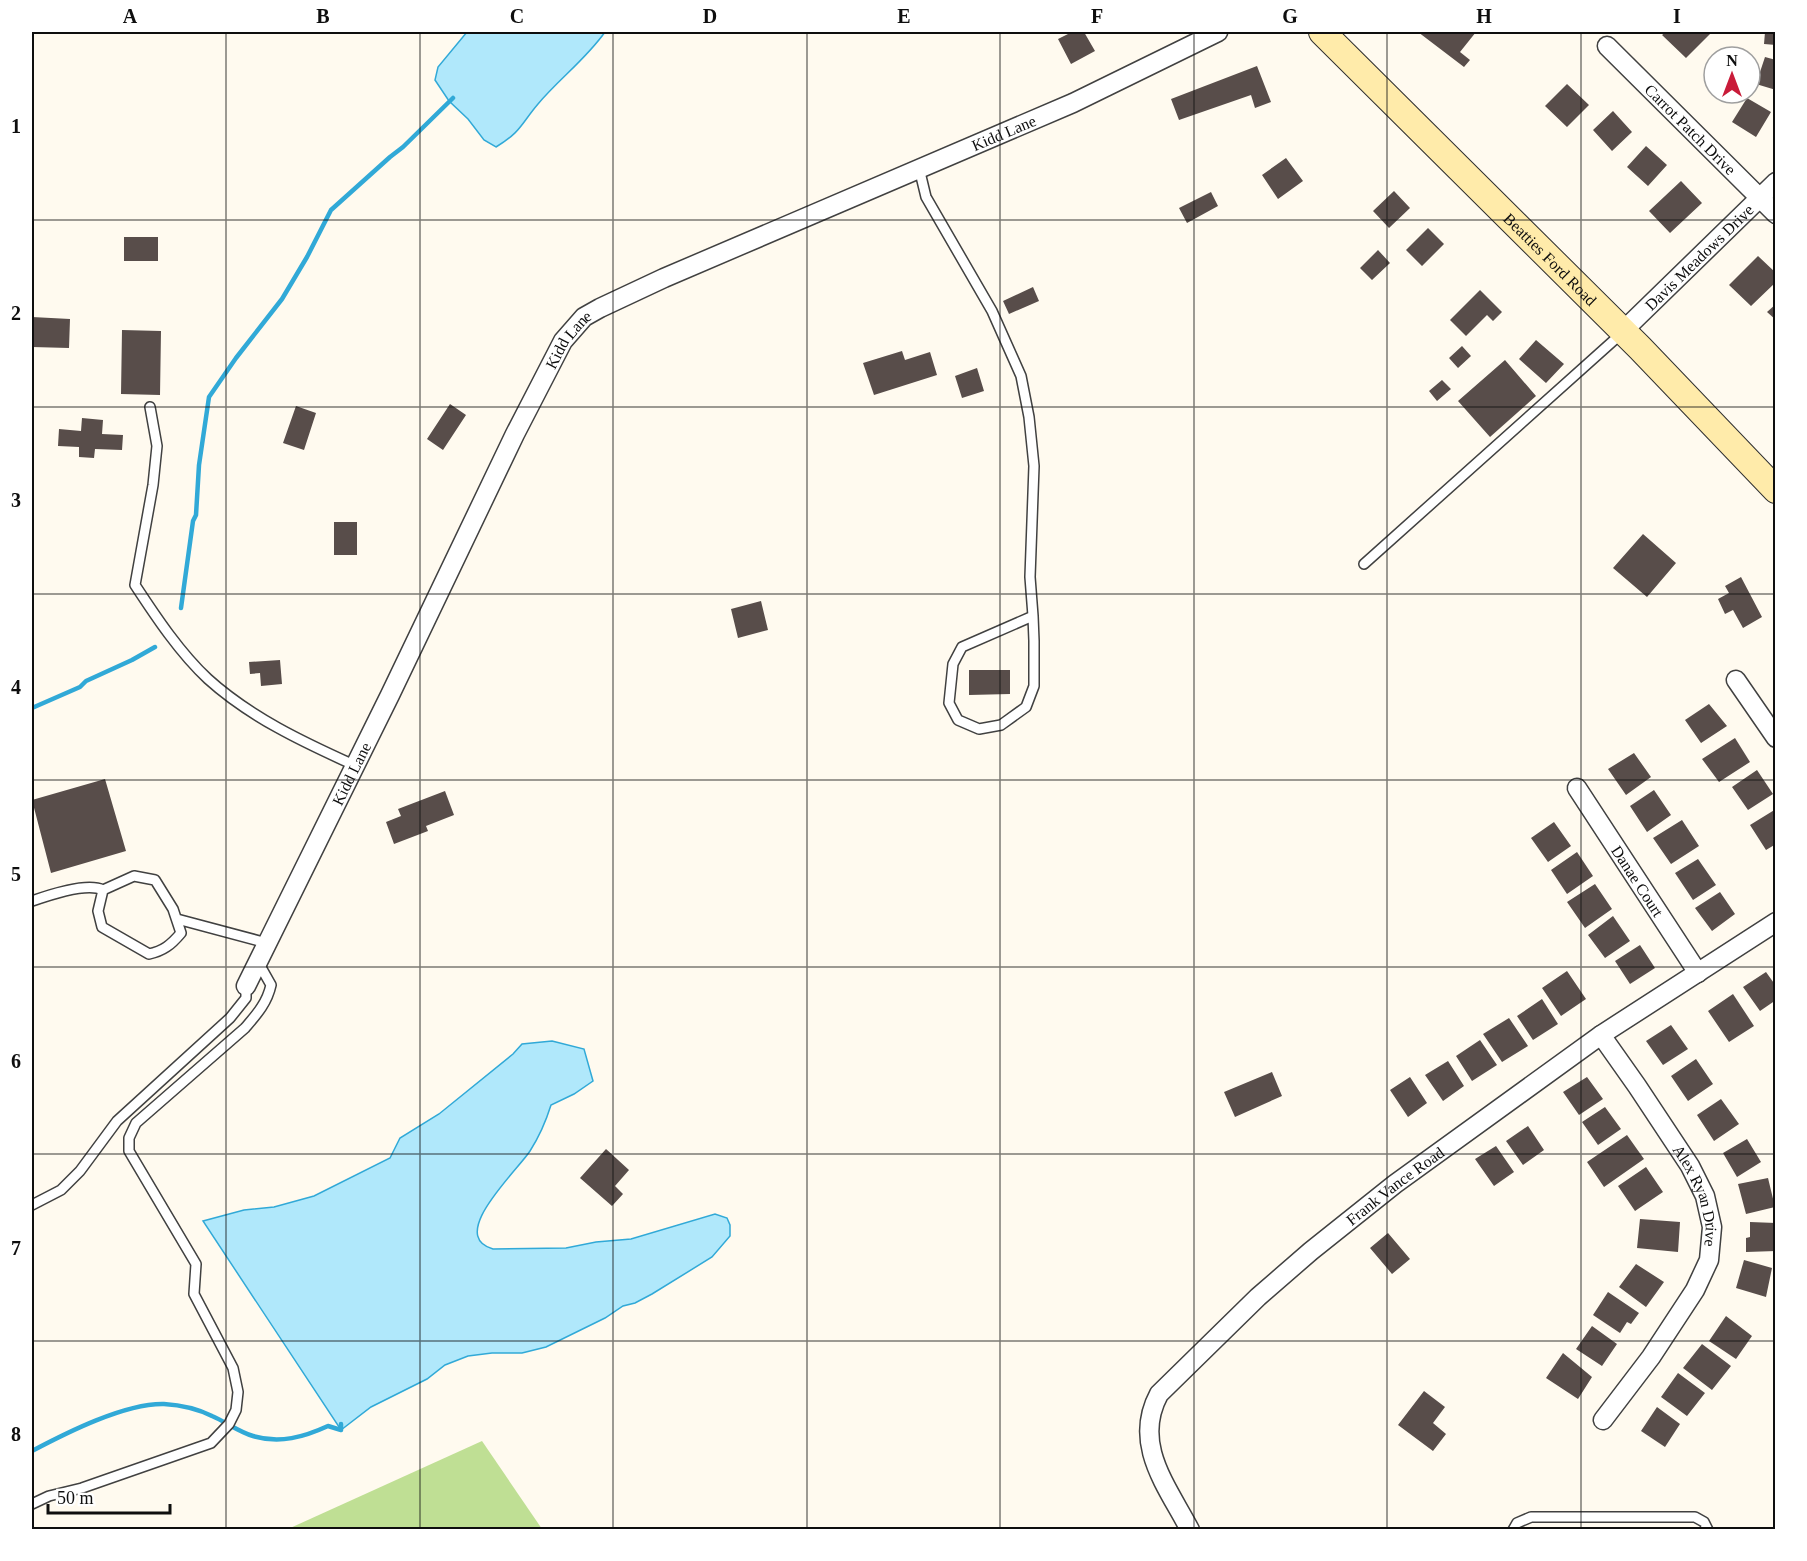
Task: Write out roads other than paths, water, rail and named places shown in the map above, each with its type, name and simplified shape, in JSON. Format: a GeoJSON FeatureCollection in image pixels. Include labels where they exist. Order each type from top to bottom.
{"type":"FeatureCollection","features":[{"type":"Feature","properties":{"kind":"main road","name":"Beatties Ford Road"},"geometry":{"type":"LineString","coordinates":[[1322,32],[1719,428],[1776,490]]}},
{"type":"Feature","properties":{"kind":"street","name":"Kidd Lane"},"geometry":{"type":"LineString","coordinates":[[246,986],[515,434],[552,362],[573,328],[584,317],[610,303],[1072,103],[1218,32]]}},
{"type":"Feature","properties":{"kind":"street","name":"Carrot Patch Drive"},"geometry":{"type":"LineString","coordinates":[[1607,46],[1776,213]]}},
{"type":"Feature","properties":{"kind":"street","name":"Davis Meadows Drive"},"geometry":{"type":"LineString","coordinates":[[1623,332],[1776,182]]}},
{"type":"Feature","properties":{"kind":"street"},"geometry":{"type":"LineString","coordinates":[[1736,680],[1776,738]]}},
{"type":"Feature","properties":{"kind":"street","name":"Danae Court"},"geometry":{"type":"LineString","coordinates":[[1577,788],[1698,973]]}},
{"type":"Feature","properties":{"kind":"street","name":"Frank Vance Road"},"geometry":{"type":"LineString","coordinates":[[1190,1530],[1149,1447],[1149,1414],[1159,1394],[1258,1297],[1395,1184],[1601,1035],[1776,922]]}},
{"type":"Feature","properties":{"kind":"street","name":"Alex Ryan Drive"},"geometry":{"type":"LineString","coordinates":[[1601,1035],[1690,1166],[1705,1196],[1712,1227],[1709,1260],[1695,1290],[1652,1357],[1603,1420]]}},
{"type":"Feature","properties":{"kind":"lane"},"geometry":{"type":"LineString","coordinates":[[919,168],[926,196],[992,311],[1020,376],[1029,417],[1034,466],[1030,577],[1033,616],[1034,686],[1026,708],[1001,725],[979,729],[958,720],[949,704],[953,664],[962,647],[1033,616]]}},
{"type":"Feature","properties":{"kind":"lane"},"geometry":{"type":"LineString","coordinates":[[1364,564],[1623,332]]}},
{"type":"Feature","properties":{"kind":"lane"},"geometry":{"type":"LineString","coordinates":[[150,407],[157,446],[153,485],[135,585],[168,633],[207,679],[250,710],[305,743],[354,765]]}},
{"type":"Feature","properties":{"kind":"lane"},"geometry":{"type":"LineString","coordinates":[[134,876],[155,880],[166,895],[181,933],[161,952],[149,954],[102,927],[98,911],[103,890],[134,876]]}},
{"type":"Feature","properties":{"kind":"lane"},"geometry":{"type":"LineString","coordinates":[[32,901],[57,893],[97,887],[103,890]]}},
{"type":"Feature","properties":{"kind":"lane"},"geometry":{"type":"LineString","coordinates":[[177,919],[267,943]]}},
{"type":"Feature","properties":{"kind":"lane"},"geometry":{"type":"LineString","coordinates":[[32,1504],[49,1496],[82,1488],[211,1443],[229,1424],[236,1410],[238,1392],[233,1368],[194,1294],[196,1264],[129,1151],[129,1138],[136,1123],[245,1028],[260,1011],[271,985],[258,962]]}},
{"type":"Feature","properties":{"kind":"lane"},"geometry":{"type":"LineString","coordinates":[[32,1205],[61,1190],[80,1171],[117,1121],[230,1018],[246,998],[246,986]]}},
{"type":"Feature","properties":{"kind":"lane"},"geometry":{"type":"LineString","coordinates":[[1513,1530],[1517,1523],[1531,1517],[1695,1517],[1704,1522],[1708,1530]]}},
{"type":"Feature","properties":{"kind":"water"},"geometry":{"type":"Polygon","coordinates":[[[467,32],[605,32],[546,95],[516,132],[496,147],[484,140],[468,119],[449,101],[435,80],[438,67],[467,32]]]}},
{"type":"Feature","properties":{"kind":"water"},"geometry":{"type":"Polygon","coordinates":[[[552,1041],[584,1049],[593,1081],[574,1094],[551,1105],[530,1151],[489,1202],[481,1217],[477,1231],[481,1242],[493,1249],[566,1248],[596,1242],[631,1239],[715,1214],[727,1218],[730,1225],[730,1236],[712,1257],[652,1294],[635,1303],[623,1306],[605,1318],[546,1347],[522,1353],[468,1356],[445,1365],[427,1379],[371,1407],[341,1430],[203,1221],[244,1210],[274,1207],[314,1196],[390,1158],[400,1138],[439,1114],[513,1054],[522,1044],[552,1041]]]}},
{"type":"Feature","properties":{"kind":"waterway"},"geometry":{"type":"LineString","coordinates":[[181,608],[193,521],[196,515],[199,465],[209,397],[282,299],[331,210],[403,147],[453,98]]}},
{"type":"Feature","properties":{"kind":"waterway"},"geometry":{"type":"LineString","coordinates":[[32,708],[80,687],[86,681],[155,647]]}},
{"type":"Feature","properties":{"kind":"waterway"},"geometry":{"type":"LineString","coordinates":[[32,1451],[96,1420],[149,1405],[164,1404],[195,1409],[248,1434],[273,1439],[301,1436],[328,1426],[341,1430],[341,1424]]}}]}
